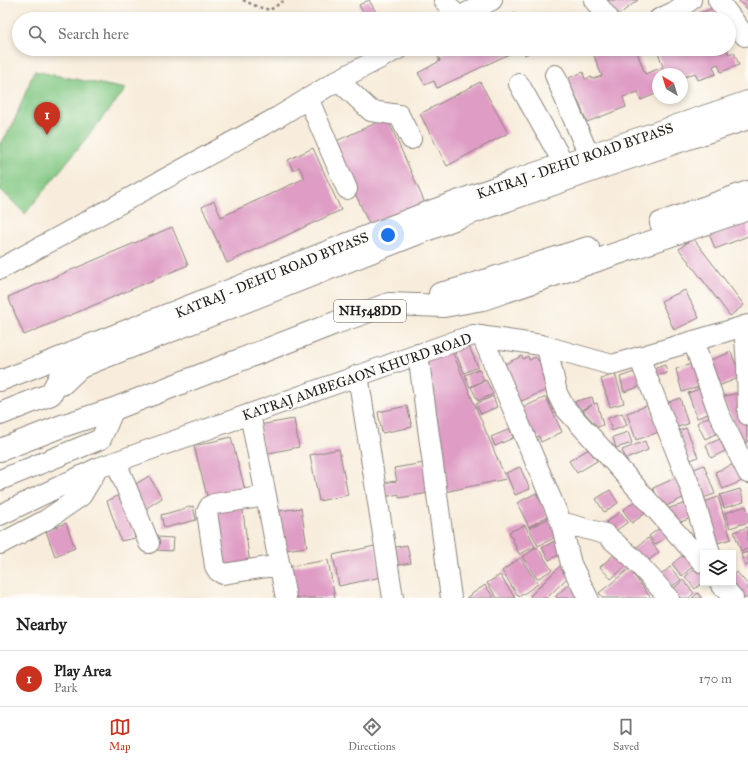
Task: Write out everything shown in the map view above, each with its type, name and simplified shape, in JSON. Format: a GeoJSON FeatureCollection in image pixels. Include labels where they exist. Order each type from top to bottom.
{"type":"FeatureCollection","features":[{"type":"Feature","properties":{"kind":"highway","name":"KATRAJ - DEHU ROAD BYPASS"},"geometry":{"type":"LineString","coordinates":[[76,351],[430,212],[514,181],[748,102]]}},
{"type":"Feature","properties":{"kind":"highway"},"geometry":{"type":"LineString","coordinates":[[0,414],[51,394],[79,368],[88,363],[459,217],[748,118]]}},
{"type":"Feature","properties":{"kind":"highway"},"geometry":{"type":"LineString","coordinates":[[389,304],[456,290],[618,238],[748,192]]}},
{"type":"Feature","properties":{"kind":"highway","name":"NH548DD"},"geometry":{"type":"LineString","coordinates":[[0,450],[62,426],[114,409],[335,323],[389,304],[444,306],[483,299],[748,209]]}},
{"type":"Feature","properties":{"kind":"highway"},"geometry":{"type":"LineString","coordinates":[[51,394],[68,362],[76,351]]}},
{"type":"Feature","properties":{"kind":"street"},"geometry":{"type":"LineString","coordinates":[[444,0],[453,12]]}},
{"type":"Feature","properties":{"kind":"street"},"geometry":{"type":"LineString","coordinates":[[469,12],[492,0]]}},
{"type":"Feature","properties":{"kind":"street"},"geometry":{"type":"LineString","coordinates":[[594,0],[603,12]]}},
{"type":"Feature","properties":{"kind":"street"},"geometry":{"type":"LineString","coordinates":[[666,10],[691,0]]}},
{"type":"Feature","properties":{"kind":"street"},"geometry":{"type":"LineString","coordinates":[[718,0],[727,12]]}},
{"type":"Feature","properties":{"kind":"street"},"geometry":{"type":"LineString","coordinates":[[736,23],[746,36]]}},
{"type":"Feature","properties":{"kind":"street"},"geometry":{"type":"LineString","coordinates":[[0,269],[278,117],[338,80],[384,56]]}},
{"type":"Feature","properties":{"kind":"street"},"geometry":{"type":"LineString","coordinates":[[555,76],[589,156]]}},
{"type":"Feature","properties":{"kind":"street"},"geometry":{"type":"LineString","coordinates":[[338,80],[371,111],[398,115],[411,139]]}},
{"type":"Feature","properties":{"kind":"street"},"geometry":{"type":"LineString","coordinates":[[519,84],[564,164]]}},
{"type":"Feature","properties":{"kind":"street"},"geometry":{"type":"LineString","coordinates":[[308,98],[347,189]]}},
{"type":"Feature","properties":{"kind":"street"},"geometry":{"type":"LineString","coordinates":[[746,325],[748,414]]}},
{"type":"Feature","properties":{"kind":"street","name":"KATRAJ AMBEGAON KHURD ROAD"},"geometry":{"type":"LineString","coordinates":[[0,515],[107,465],[472,335],[547,347],[612,365],[746,325]]}},
{"type":"Feature","properties":{"kind":"street"},"geometry":{"type":"LineString","coordinates":[[482,336],[561,522],[571,564],[588,598]]}},
{"type":"Feature","properties":{"kind":"street"},"geometry":{"type":"LineString","coordinates":[[693,341],[719,414],[747,466]]}},
{"type":"Feature","properties":{"kind":"street"},"geometry":{"type":"LineString","coordinates":[[547,347],[557,393],[564,407],[700,560]]}},
{"type":"Feature","properties":{"kind":"street"},"geometry":{"type":"LineString","coordinates":[[0,381],[76,351]]}},
{"type":"Feature","properties":{"kind":"street"},"geometry":{"type":"LineString","coordinates":[[418,354],[451,598]]}},
{"type":"Feature","properties":{"kind":"street"},"geometry":{"type":"LineString","coordinates":[[638,357],[691,489],[709,550]]}},
{"type":"Feature","properties":{"kind":"street"},"geometry":{"type":"LineString","coordinates":[[358,376],[393,598]]}},
{"type":"Feature","properties":{"kind":"street"},"geometry":{"type":"LineString","coordinates":[[0,480],[101,440],[114,409]]}},
{"type":"Feature","properties":{"kind":"street"},"geometry":{"type":"LineString","coordinates":[[250,414],[286,598]]}},
{"type":"Feature","properties":{"kind":"street"},"geometry":{"type":"LineString","coordinates":[[0,544],[46,520],[81,496],[107,465],[149,543]]}},
{"type":"Feature","properties":{"kind":"street"},"geometry":{"type":"LineString","coordinates":[[266,496],[214,504],[210,506],[207,512],[215,566],[218,572],[222,574],[280,565]]}},
{"type":"Feature","properties":{"kind":"street"},"geometry":{"type":"LineString","coordinates":[[561,522],[605,534],[632,557],[669,598]]}},
{"type":"Feature","properties":{"kind":"street"},"geometry":{"type":"LineString","coordinates":[[723,586],[733,598]]}},
{"type":"Feature","properties":{"kind":"path"},"geometry":{"type":"LineString","coordinates":[[243,0],[258,7],[270,10],[285,0]]}},
{"type":"Feature","properties":{"kind":"green space"},"geometry":{"type":"Polygon","coordinates":[[[34,71],[126,89],[25,214],[0,189],[0,145],[13,124],[34,71]]]}},
{"type":"Feature","properties":{"kind":"building"},"geometry":{"type":"Polygon","coordinates":[[[369,0],[376,12],[363,12],[359,5],[369,0]]]}},
{"type":"Feature","properties":{"kind":"building"},"geometry":{"type":"Polygon","coordinates":[[[604,0],[638,0],[622,12],[614,12],[604,0]]]}},
{"type":"Feature","properties":{"kind":"building"},"geometry":{"type":"Polygon","coordinates":[[[738,0],[748,0],[748,10],[738,0]]]}},
{"type":"Feature","properties":{"kind":"building"},"geometry":{"type":"Polygon","coordinates":[[[718,6],[720,12],[703,12],[718,6]]]}},
{"type":"Feature","properties":{"kind":"building"},"geometry":{"type":"Polygon","coordinates":[[[438,56],[505,56],[437,88],[434,81],[425,85],[418,73],[440,61],[438,56]]]}},
{"type":"Feature","properties":{"kind":"building"},"geometry":{"type":"Polygon","coordinates":[[[594,56],[639,56],[645,74],[652,71],[652,95],[641,100],[638,92],[623,97],[626,107],[587,122],[576,96],[569,99],[564,87],[572,84],[569,78],[583,72],[585,79],[592,77],[592,79],[602,76],[594,56]]]}},
{"type":"Feature","properties":{"kind":"building"},"geometry":{"type":"Polygon","coordinates":[[[659,56],[736,56],[739,65],[721,72],[718,64],[713,66],[716,74],[698,80],[695,73],[688,76],[688,68],[660,68],[663,67],[659,56]]]}},
{"type":"Feature","properties":{"kind":"building"},"geometry":{"type":"Polygon","coordinates":[[[480,82],[508,133],[447,166],[420,114],[480,82]]]}},
{"type":"Feature","properties":{"kind":"building"},"geometry":{"type":"Polygon","coordinates":[[[387,118],[425,203],[371,228],[332,143],[387,118]]]}},
{"type":"Feature","properties":{"kind":"building"},"geometry":{"type":"Polygon","coordinates":[[[313,148],[341,210],[227,263],[202,207],[214,201],[221,217],[305,178],[299,167],[293,170],[288,160],[313,148]]]}},
{"type":"Feature","properties":{"kind":"building"},"geometry":{"type":"Polygon","coordinates":[[[748,217],[748,236],[715,249],[709,233],[748,217]]]}},
{"type":"Feature","properties":{"kind":"building"},"geometry":{"type":"Polygon","coordinates":[[[172,227],[188,265],[24,335],[8,297],[172,227]]]}},
{"type":"Feature","properties":{"kind":"building"},"geometry":{"type":"Polygon","coordinates":[[[693,238],[744,305],[730,316],[679,249],[693,238]]]}},
{"type":"Feature","properties":{"kind":"building"},"geometry":{"type":"Polygon","coordinates":[[[685,290],[699,318],[674,330],[661,301],[685,290]]]}},
{"type":"Feature","properties":{"kind":"building"},"geometry":{"type":"Polygon","coordinates":[[[468,344],[478,367],[464,373],[454,350],[468,344]]]}},
{"type":"Feature","properties":{"kind":"building"},"geometry":{"type":"Polygon","coordinates":[[[452,351],[506,479],[444,492],[424,360],[452,351]]]}},
{"type":"Feature","properties":{"kind":"building"},"geometry":{"type":"Polygon","coordinates":[[[731,352],[741,377],[716,387],[706,362],[731,352]]]}},
{"type":"Feature","properties":{"kind":"building"},"geometry":{"type":"Polygon","coordinates":[[[522,356],[523,359],[528,356],[529,360],[536,357],[538,361],[543,358],[548,389],[515,404],[498,367],[522,356]]]}},
{"type":"Feature","properties":{"kind":"building"},"geometry":{"type":"Polygon","coordinates":[[[698,362],[705,385],[682,392],[676,369],[698,362]]]}},
{"type":"Feature","properties":{"kind":"building"},"geometry":{"type":"Polygon","coordinates":[[[665,365],[667,373],[655,376],[652,369],[665,365]]]}},
{"type":"Feature","properties":{"kind":"building"},"geometry":{"type":"Polygon","coordinates":[[[479,369],[484,380],[470,387],[465,375],[479,369]]]}},
{"type":"Feature","properties":{"kind":"building"},"geometry":{"type":"Polygon","coordinates":[[[637,371],[642,386],[624,392],[620,377],[637,371]]]}},
{"type":"Feature","properties":{"kind":"building"},"geometry":{"type":"Polygon","coordinates":[[[615,374],[624,403],[610,407],[601,379],[615,374]]]}},
{"type":"Feature","properties":{"kind":"building"},"geometry":{"type":"Polygon","coordinates":[[[486,380],[493,394],[478,401],[471,387],[486,380]]]}},
{"type":"Feature","properties":{"kind":"building"},"geometry":{"type":"Polygon","coordinates":[[[703,388],[711,413],[697,418],[688,393],[703,388]]]}},
{"type":"Feature","properties":{"kind":"building"},"geometry":{"type":"Polygon","coordinates":[[[746,391],[747,442],[739,443],[736,425],[721,397],[746,391]]]}},
{"type":"Feature","properties":{"kind":"building"},"geometry":{"type":"Polygon","coordinates":[[[493,396],[497,407],[481,414],[476,404],[493,396]]]}},
{"type":"Feature","properties":{"kind":"building"},"geometry":{"type":"Polygon","coordinates":[[[546,397],[562,432],[541,442],[539,436],[533,439],[519,409],[546,397]]]}},
{"type":"Feature","properties":{"kind":"building"},"geometry":{"type":"Polygon","coordinates":[[[592,397],[594,404],[597,403],[603,425],[598,427],[583,411],[592,405],[577,412],[574,409],[576,401],[592,397]]]}},
{"type":"Feature","properties":{"kind":"building"},"geometry":{"type":"Polygon","coordinates":[[[680,398],[688,424],[671,429],[663,404],[680,398]]]}},
{"type":"Feature","properties":{"kind":"building"},"geometry":{"type":"Polygon","coordinates":[[[649,405],[659,432],[636,440],[627,413],[649,405]]]}},
{"type":"Feature","properties":{"kind":"building"},"geometry":{"type":"Polygon","coordinates":[[[407,406],[412,427],[382,433],[378,412],[407,406]]]}},
{"type":"Feature","properties":{"kind":"building"},"geometry":{"type":"Polygon","coordinates":[[[622,413],[627,425],[612,431],[608,418],[622,413]]]}},
{"type":"Feature","properties":{"kind":"building"},"geometry":{"type":"Polygon","coordinates":[[[714,414],[722,431],[705,439],[697,423],[714,414]]]}},
{"type":"Feature","properties":{"kind":"building"},"geometry":{"type":"Polygon","coordinates":[[[294,419],[299,447],[264,454],[259,425],[294,419]]]}},
{"type":"Feature","properties":{"kind":"building"},"geometry":{"type":"Polygon","coordinates":[[[686,428],[698,457],[684,463],[671,434],[686,428]]]}},
{"type":"Feature","properties":{"kind":"building"},"geometry":{"type":"Polygon","coordinates":[[[510,429],[513,438],[495,446],[491,437],[510,429]]]}},
{"type":"Feature","properties":{"kind":"building"},"geometry":{"type":"Polygon","coordinates":[[[628,432],[632,443],[616,448],[613,437],[628,432]]]}},
{"type":"Feature","properties":{"kind":"building"},"geometry":{"type":"Polygon","coordinates":[[[231,437],[245,490],[208,500],[194,446],[231,437]]]}},
{"type":"Feature","properties":{"kind":"building"},"geometry":{"type":"Polygon","coordinates":[[[720,439],[725,451],[711,458],[706,445],[720,439]]]}},
{"type":"Feature","properties":{"kind":"building"},"geometry":{"type":"Polygon","coordinates":[[[645,441],[648,450],[626,459],[622,450],[645,441]]]}},
{"type":"Feature","properties":{"kind":"building"},"geometry":{"type":"Polygon","coordinates":[[[339,449],[348,495],[319,501],[310,455],[339,449]]]}},
{"type":"Feature","properties":{"kind":"building"},"geometry":{"type":"Polygon","coordinates":[[[589,449],[597,461],[577,473],[569,461],[589,449]]]}},
{"type":"Feature","properties":{"kind":"building"},"geometry":{"type":"Polygon","coordinates":[[[424,463],[429,493],[399,498],[399,494],[384,497],[382,483],[397,481],[394,468],[424,463]]]}},
{"type":"Feature","properties":{"kind":"building"},"geometry":{"type":"Polygon","coordinates":[[[734,464],[742,481],[723,489],[715,472],[734,464]]]}},
{"type":"Feature","properties":{"kind":"building"},"geometry":{"type":"Polygon","coordinates":[[[704,465],[715,494],[700,499],[689,471],[704,465]]]}},
{"type":"Feature","properties":{"kind":"building"},"geometry":{"type":"Polygon","coordinates":[[[520,467],[530,489],[515,495],[506,473],[520,467]]]}},
{"type":"Feature","properties":{"kind":"building"},"geometry":{"type":"Polygon","coordinates":[[[149,476],[162,498],[145,509],[131,487],[149,476]]]}},
{"type":"Feature","properties":{"kind":"building"},"geometry":{"type":"Polygon","coordinates":[[[680,476],[689,495],[662,508],[653,488],[680,476]]]}},
{"type":"Feature","properties":{"kind":"building"},"geometry":{"type":"Polygon","coordinates":[[[740,489],[744,502],[724,508],[720,495],[740,489]]]}},
{"type":"Feature","properties":{"kind":"building"},"geometry":{"type":"Polygon","coordinates":[[[610,490],[618,503],[604,512],[596,499],[610,490]]]}},
{"type":"Feature","properties":{"kind":"building"},"geometry":{"type":"Polygon","coordinates":[[[124,493],[135,538],[121,541],[107,501],[124,493]]]}},
{"type":"Feature","properties":{"kind":"building"},"geometry":{"type":"Polygon","coordinates":[[[536,493],[548,516],[529,527],[517,503],[536,493]]]}},
{"type":"Feature","properties":{"kind":"building"},"geometry":{"type":"Polygon","coordinates":[[[718,497],[731,539],[714,544],[701,503],[718,497]]]}},
{"type":"Feature","properties":{"kind":"building"},"geometry":{"type":"Polygon","coordinates":[[[638,499],[647,512],[632,523],[623,510],[638,499]]]}},
{"type":"Feature","properties":{"kind":"building"},"geometry":{"type":"Polygon","coordinates":[[[687,503],[692,518],[674,524],[669,508],[687,503]]]}},
{"type":"Feature","properties":{"kind":"building"},"geometry":{"type":"Polygon","coordinates":[[[242,504],[250,565],[219,569],[212,508],[242,504]]]}},
{"type":"Feature","properties":{"kind":"building"},"geometry":{"type":"Polygon","coordinates":[[[193,506],[196,520],[164,528],[161,515],[193,506]]]}},
{"type":"Feature","properties":{"kind":"building"},"geometry":{"type":"Polygon","coordinates":[[[746,506],[748,512],[748,522],[730,528],[725,513],[746,506]]]}},
{"type":"Feature","properties":{"kind":"building"},"geometry":{"type":"Polygon","coordinates":[[[301,508],[307,547],[278,551],[272,512],[301,508]]]}},
{"type":"Feature","properties":{"kind":"building"},"geometry":{"type":"Polygon","coordinates":[[[620,512],[628,522],[614,532],[606,522],[620,512]]]}},
{"type":"Feature","properties":{"kind":"building"},"geometry":{"type":"Polygon","coordinates":[[[549,518],[558,536],[538,546],[529,528],[549,518]]]}},
{"type":"Feature","properties":{"kind":"building"},"geometry":{"type":"Polygon","coordinates":[[[66,523],[75,548],[55,556],[46,531],[66,523]]]}},
{"type":"Feature","properties":{"kind":"building"},"geometry":{"type":"Polygon","coordinates":[[[525,525],[535,547],[519,554],[509,532],[525,525]]]}},
{"type":"Feature","properties":{"kind":"building"},"geometry":{"type":"Polygon","coordinates":[[[662,526],[669,535],[655,545],[649,536],[662,526]]]}},
{"type":"Feature","properties":{"kind":"building"},"geometry":{"type":"Polygon","coordinates":[[[748,527],[748,549],[741,551],[734,532],[748,527]]]}},
{"type":"Feature","properties":{"kind":"building"},"geometry":{"type":"Polygon","coordinates":[[[157,537],[173,538],[172,551],[156,550],[157,537]]]}},
{"type":"Feature","properties":{"kind":"building"},"geometry":{"type":"Polygon","coordinates":[[[648,538],[659,552],[644,564],[633,550],[648,538]]]}},
{"type":"Feature","properties":{"kind":"building"},"geometry":{"type":"Polygon","coordinates":[[[558,539],[565,552],[549,560],[542,548],[558,539]]]}},
{"type":"Feature","properties":{"kind":"building"},"geometry":{"type":"Polygon","coordinates":[[[407,545],[411,563],[393,566],[390,548],[407,545]]]}},
{"type":"Feature","properties":{"kind":"building"},"geometry":{"type":"Polygon","coordinates":[[[375,546],[381,577],[339,586],[333,555],[375,546]]]}},
{"type":"Feature","properties":{"kind":"building"},"geometry":{"type":"Polygon","coordinates":[[[537,547],[552,570],[537,579],[522,557],[537,547]]]}},
{"type":"Feature","properties":{"kind":"building"},"geometry":{"type":"Polygon","coordinates":[[[688,551],[698,562],[682,576],[672,564],[688,551]]]}},
{"type":"Feature","properties":{"kind":"building"},"geometry":{"type":"Polygon","coordinates":[[[748,552],[748,565],[745,566],[741,554],[748,552]]]}},
{"type":"Feature","properties":{"kind":"building"},"geometry":{"type":"Polygon","coordinates":[[[616,553],[627,565],[611,579],[600,567],[616,553]]]}},
{"type":"Feature","properties":{"kind":"building"},"geometry":{"type":"Polygon","coordinates":[[[520,558],[538,584],[519,597],[502,571],[520,558]]]}},
{"type":"Feature","properties":{"kind":"building"},"geometry":{"type":"Polygon","coordinates":[[[328,560],[335,598],[291,598],[286,567],[328,560]]]}},
{"type":"Feature","properties":{"kind":"building"},"geometry":{"type":"Polygon","coordinates":[[[563,563],[572,573],[547,598],[532,598],[530,596],[563,563]]]}},
{"type":"Feature","properties":{"kind":"building"},"geometry":{"type":"Polygon","coordinates":[[[698,565],[700,567],[700,585],[695,589],[685,577],[698,565]]]}},
{"type":"Feature","properties":{"kind":"building"},"geometry":{"type":"Polygon","coordinates":[[[670,567],[681,580],[666,591],[656,579],[670,567]]]}},
{"type":"Feature","properties":{"kind":"building"},"geometry":{"type":"Polygon","coordinates":[[[629,569],[651,598],[603,598],[599,593],[629,569]]]}},
{"type":"Feature","properties":{"kind":"building"},"geometry":{"type":"Polygon","coordinates":[[[737,572],[748,585],[748,598],[738,598],[734,586],[736,586],[737,572]]]}},
{"type":"Feature","properties":{"kind":"building"},"geometry":{"type":"Polygon","coordinates":[[[500,575],[515,598],[497,598],[487,583],[500,575]]]}},
{"type":"Feature","properties":{"kind":"building"},"geometry":{"type":"Polygon","coordinates":[[[683,580],[694,593],[689,598],[676,598],[670,592],[683,580]]]}},
{"type":"Feature","properties":{"kind":"building"},"geometry":{"type":"Polygon","coordinates":[[[569,584],[582,596],[580,598],[557,598],[556,596],[569,584]]]}},
{"type":"Feature","properties":{"kind":"building"},"geometry":{"type":"Polygon","coordinates":[[[485,585],[494,598],[466,598],[485,585]]]}},
{"type":"Feature","properties":{"kind":"building"},"geometry":{"type":"Polygon","coordinates":[[[698,593],[702,598],[692,598],[698,593]]]}},
{"type":"Feature","properties":{"kind":"place","name":"Play Area"},"geometry":{"type":"Point","coordinates":[47,135]}}]}
